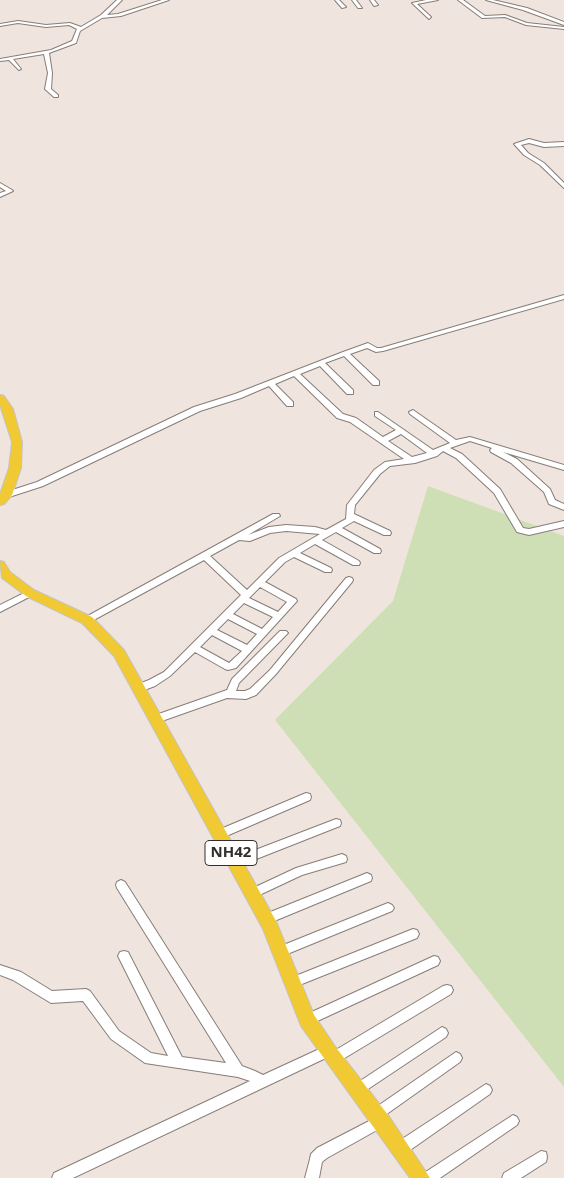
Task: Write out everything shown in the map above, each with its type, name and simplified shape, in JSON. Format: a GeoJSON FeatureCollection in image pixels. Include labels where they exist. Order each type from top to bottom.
{"type":"FeatureCollection","features":[{"type":"Feature","properties":{"kind":"highway"},"geometry":{"type":"LineString","coordinates":[[0,398],[8,409],[17,442],[15,468],[3,498]]}},
{"type":"Feature","properties":{"kind":"highway","name":"NH42"},"geometry":{"type":"LineString","coordinates":[[0,565],[6,574],[30,594],[87,620],[120,653],[267,919],[307,1020],[421,1178]]}},
{"type":"Feature","properties":{"kind":"street"},"geometry":{"type":"LineString","coordinates":[[0,60],[46,52],[74,42],[80,28],[101,17],[120,0]]}},
{"type":"Feature","properties":{"kind":"street"},"geometry":{"type":"LineString","coordinates":[[143,8],[144,0]]}},
{"type":"Feature","properties":{"kind":"street"},"geometry":{"type":"LineString","coordinates":[[101,17],[120,15],[167,0]]}},
{"type":"Feature","properties":{"kind":"street"},"geometry":{"type":"LineString","coordinates":[[337,0],[344,7]]}},
{"type":"Feature","properties":{"kind":"street"},"geometry":{"type":"LineString","coordinates":[[354,0],[360,7]]}},
{"type":"Feature","properties":{"kind":"street"},"geometry":{"type":"LineString","coordinates":[[372,0],[376,5]]}},
{"type":"Feature","properties":{"kind":"street"},"geometry":{"type":"LineString","coordinates":[[429,18],[414,3],[436,0]]}},
{"type":"Feature","properties":{"kind":"street"},"geometry":{"type":"LineString","coordinates":[[460,0],[481,16],[505,16]]}},
{"type":"Feature","properties":{"kind":"street"},"geometry":{"type":"LineString","coordinates":[[482,0],[505,16],[526,24],[564,28]]}},
{"type":"Feature","properties":{"kind":"street"},"geometry":{"type":"LineString","coordinates":[[488,0],[525,9],[564,24]]}},
{"type":"Feature","properties":{"kind":"street"},"geometry":{"type":"LineString","coordinates":[[0,25],[18,22],[46,26],[95,20]]}},
{"type":"Feature","properties":{"kind":"street"},"geometry":{"type":"LineString","coordinates":[[72,24],[80,28]]}},
{"type":"Feature","properties":{"kind":"street"},"geometry":{"type":"LineString","coordinates":[[46,52],[50,73],[48,88],[56,96]]}},
{"type":"Feature","properties":{"kind":"street"},"geometry":{"type":"LineString","coordinates":[[10,58],[19,69]]}},
{"type":"Feature","properties":{"kind":"street"},"geometry":{"type":"LineString","coordinates":[[563,145],[544,145],[529,141],[518,144],[526,154],[542,164],[564,186]]}},
{"type":"Feature","properties":{"kind":"street"},"geometry":{"type":"LineString","coordinates":[[0,185],[10,191],[0,195]]}},
{"type":"Feature","properties":{"kind":"street"},"geometry":{"type":"LineString","coordinates":[[3,498],[40,484],[197,409],[238,396],[345,353],[369,345],[376,350],[381,350],[564,297]]}},
{"type":"Feature","properties":{"kind":"street"},"geometry":{"type":"LineString","coordinates":[[345,353],[376,383]]}},
{"type":"Feature","properties":{"kind":"street"},"geometry":{"type":"LineString","coordinates":[[321,363],[350,392]]}},
{"type":"Feature","properties":{"kind":"street"},"geometry":{"type":"LineString","coordinates":[[296,373],[340,416],[353,420],[412,461]]}},
{"type":"Feature","properties":{"kind":"street"},"geometry":{"type":"LineString","coordinates":[[270,383],[290,404]]}},
{"type":"Feature","properties":{"kind":"street"},"geometry":{"type":"LineString","coordinates":[[413,412],[456,443]]}},
{"type":"Feature","properties":{"kind":"street"},"geometry":{"type":"LineString","coordinates":[[378,414],[434,454]]}},
{"type":"Feature","properties":{"kind":"street"},"geometry":{"type":"LineString","coordinates":[[383,440],[401,431]]}},
{"type":"Feature","properties":{"kind":"street"},"geometry":{"type":"LineString","coordinates":[[139,688],[160,680],[282,560],[350,520],[351,505],[377,472],[388,464],[412,461],[467,440],[476,441],[564,468]]}},
{"type":"Feature","properties":{"kind":"street"},"geometry":{"type":"LineString","coordinates":[[476,441],[512,459],[547,491],[552,502],[564,507]]}},
{"type":"Feature","properties":{"kind":"street"},"geometry":{"type":"LineString","coordinates":[[446,449],[459,456],[498,491],[520,530],[529,532],[564,524]]}},
{"type":"Feature","properties":{"kind":"street"},"geometry":{"type":"LineString","coordinates":[[87,620],[276,516]]}},
{"type":"Feature","properties":{"kind":"street"},"geometry":{"type":"LineString","coordinates":[[351,516],[387,533]]}},
{"type":"Feature","properties":{"kind":"street"},"geometry":{"type":"LineString","coordinates":[[239,537],[250,538],[269,530],[286,528],[315,530],[328,534]]}},
{"type":"Feature","properties":{"kind":"street"},"geometry":{"type":"LineString","coordinates":[[337,529],[377,551]]}},
{"type":"Feature","properties":{"kind":"street"},"geometry":{"type":"LineString","coordinates":[[316,541],[356,563]]}},
{"type":"Feature","properties":{"kind":"street"},"geometry":{"type":"LineString","coordinates":[[293,553],[328,570]]}},
{"type":"Feature","properties":{"kind":"street"},"geometry":{"type":"LineString","coordinates":[[204,556],[245,597],[279,616]]}},
{"type":"Feature","properties":{"kind":"street"},"geometry":{"type":"LineString","coordinates":[[156,719],[231,693],[246,695],[253,692],[273,672],[349,580]]}},
{"type":"Feature","properties":{"kind":"street"},"geometry":{"type":"LineString","coordinates":[[193,648],[231,667],[293,600],[259,583]]}},
{"type":"Feature","properties":{"kind":"street"},"geometry":{"type":"LineString","coordinates":[[0,609],[30,594]]}},
{"type":"Feature","properties":{"kind":"street"},"geometry":{"type":"LineString","coordinates":[[227,615],[263,633]]}},
{"type":"Feature","properties":{"kind":"street"},"geometry":{"type":"LineString","coordinates":[[211,630],[248,650]]}},
{"type":"Feature","properties":{"kind":"street"},"geometry":{"type":"LineString","coordinates":[[231,693],[235,681],[283,633]]}},
{"type":"Feature","properties":{"kind":"street"},"geometry":{"type":"LineString","coordinates":[[220,834],[306,797]]}},
{"type":"Feature","properties":{"kind":"street"},"geometry":{"type":"LineString","coordinates":[[236,862],[336,822]]}},
{"type":"Feature","properties":{"kind":"street"},"geometry":{"type":"LineString","coordinates":[[253,893],[300,871],[342,858]]}},
{"type":"Feature","properties":{"kind":"street"},"geometry":{"type":"LineString","coordinates":[[267,919],[367,878]]}},
{"type":"Feature","properties":{"kind":"street"},"geometry":{"type":"LineString","coordinates":[[121,885],[238,1071]]}},
{"type":"Feature","properties":{"kind":"street"},"geometry":{"type":"LineString","coordinates":[[280,952],[388,908]]}},
{"type":"Feature","properties":{"kind":"street"},"geometry":{"type":"LineString","coordinates":[[292,983],[413,934]]}},
{"type":"Feature","properties":{"kind":"street"},"geometry":{"type":"LineString","coordinates":[[124,956],[178,1062]]}},
{"type":"Feature","properties":{"kind":"street"},"geometry":{"type":"LineString","coordinates":[[307,1020],[434,961]]}},
{"type":"Feature","properties":{"kind":"street"},"geometry":{"type":"LineString","coordinates":[[0,970],[16,976],[51,997],[86,995],[114,1035],[139,1054],[154,1062],[178,1062],[220,1070],[238,1071],[251,1075],[262,1082]]}},
{"type":"Feature","properties":{"kind":"street"},"geometry":{"type":"LineString","coordinates":[[59,1178],[262,1082],[331,1055],[447,990]]}},
{"type":"Feature","properties":{"kind":"street"},"geometry":{"type":"LineString","coordinates":[[358,1090],[442,1033]]}},
{"type":"Feature","properties":{"kind":"street"},"geometry":{"type":"LineString","coordinates":[[312,1178],[316,1159],[322,1153],[379,1118],[456,1058]]}},
{"type":"Feature","properties":{"kind":"street"},"geometry":{"type":"LineString","coordinates":[[401,1148],[486,1090]]}},
{"type":"Feature","properties":{"kind":"street"},"geometry":{"type":"LineString","coordinates":[[429,1178],[513,1121]]}},
{"type":"Feature","properties":{"kind":"street"},"geometry":{"type":"LineString","coordinates":[[509,1178],[541,1157]]}},
{"type":"Feature","properties":{"kind":"green space"},"geometry":{"type":"Polygon","coordinates":[[[428,486],[564,536],[564,1087],[275,720],[393,601],[428,486]]]}}]}
